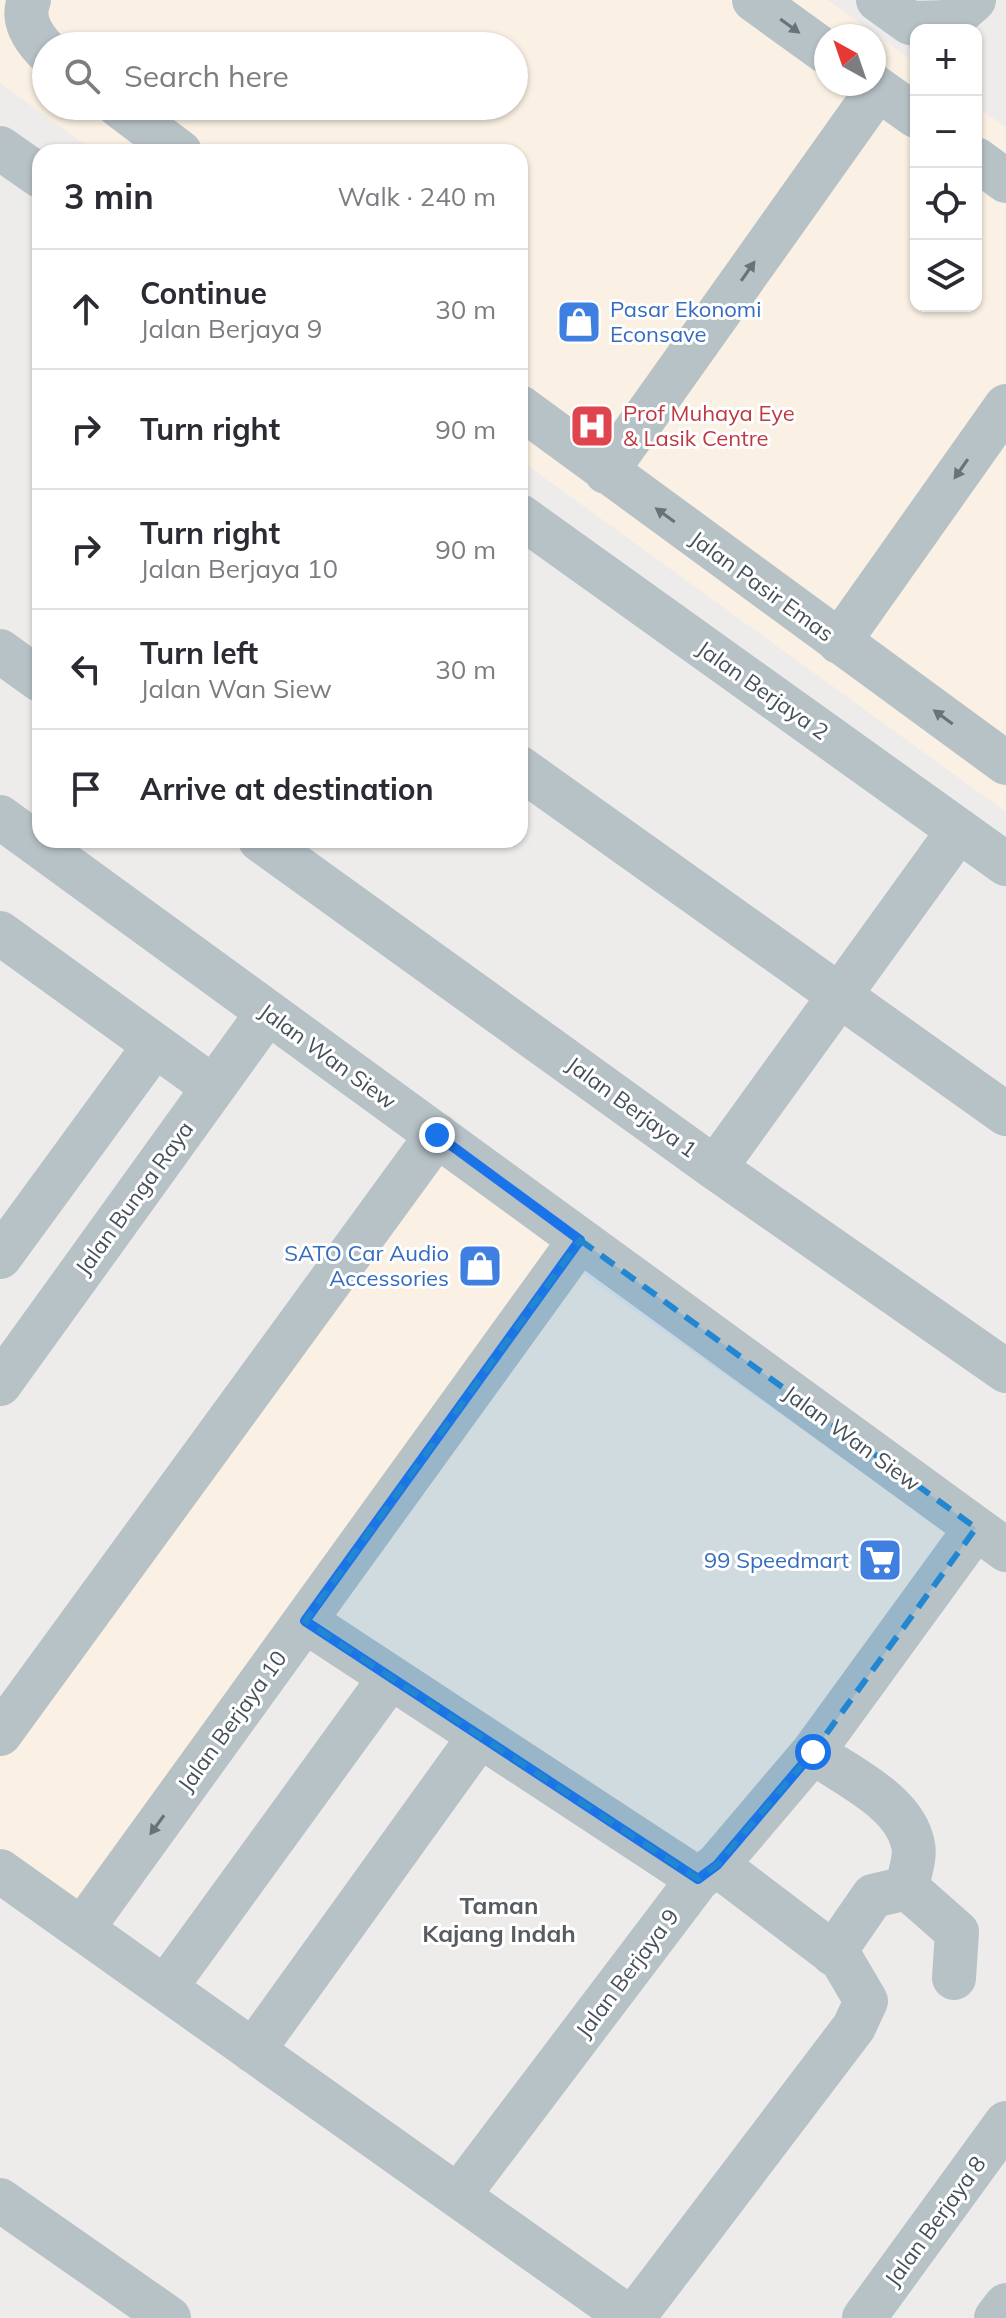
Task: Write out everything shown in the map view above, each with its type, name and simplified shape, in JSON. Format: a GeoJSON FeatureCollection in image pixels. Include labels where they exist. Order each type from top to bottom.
{"type":"FeatureCollection","features":[{"type":"Feature","properties":{"kind":"street"},"geometry":{"type":"LineString","coordinates":[[754,0],[814,43]]}},
{"type":"Feature","properties":{"kind":"street"},"geometry":{"type":"LineString","coordinates":[[878,0],[910,23],[962,11]]}},
{"type":"Feature","properties":{"kind":"street"},"geometry":{"type":"LineString","coordinates":[[886,95],[910,112]]}},
{"type":"Feature","properties":{"kind":"street"},"geometry":{"type":"LineString","coordinates":[[606,472],[867,96]]}},
{"type":"Feature","properties":{"kind":"street"},"geometry":{"type":"LineString","coordinates":[[138,120],[169,144]]}},
{"type":"Feature","properties":{"kind":"street"},"geometry":{"type":"LineString","coordinates":[[0,148],[32,170]]}},
{"type":"Feature","properties":{"kind":"street"},"geometry":{"type":"LineString","coordinates":[[982,163],[1006,181]]}},
{"type":"Feature","properties":{"kind":"street"},"geometry":{"type":"LineString","coordinates":[[839,642],[1006,406]]}},
{"type":"Feature","properties":{"kind":"street","name":"Jalan Pasir Emas"},"geometry":{"type":"LineString","coordinates":[[528,413],[1006,763]]}},
{"type":"Feature","properties":{"kind":"street","name":"Jalan Berjaya 2"},"geometry":{"type":"LineString","coordinates":[[528,522],[1006,864]]}},
{"type":"Feature","properties":{"kind":"street"},"geometry":{"type":"LineString","coordinates":[[0,651],[32,674]]}},
{"type":"Feature","properties":{"kind":"street"},"geometry":{"type":"LineString","coordinates":[[528,774],[1006,1114]]}},
{"type":"Feature","properties":{"kind":"street","name":"Jalan Wan Siew"},"geometry":{"type":"LineString","coordinates":[[0,817],[32,840]]}},
{"type":"Feature","properties":{"kind":"street"},"geometry":{"type":"LineString","coordinates":[[715,1168],[959,830]]}},
{"type":"Feature","properties":{"kind":"street","name":"Jalan Wan Siew"},"geometry":{"type":"LineString","coordinates":[[43,848],[991,1539]]}},
{"type":"Feature","properties":{"kind":"street","name":"Jalan Berjaya 1"},"geometry":{"type":"LineString","coordinates":[[272,848],[715,1168],[1006,1371]]}},
{"type":"Feature","properties":{"kind":"street"},"geometry":{"type":"LineString","coordinates":[[0,933],[213,1087]]}},
{"type":"Feature","properties":{"kind":"street","name":"Jalan Bunga Raya"},"geometry":{"type":"LineString","coordinates":[[0,1384],[268,1012]]}},
{"type":"Feature","properties":{"kind":"street"},"geometry":{"type":"LineString","coordinates":[[0,1257],[155,1045]]}},
{"type":"Feature","properties":{"kind":"street"},"geometry":{"type":"LineString","coordinates":[[0,1734],[437,1135]]}},
{"type":"Feature","properties":{"kind":"street","name":"Jalan Berjaya 10"},"geometry":{"type":"LineString","coordinates":[[82,1929],[580,1240]]}},
{"type":"Feature","properties":{"kind":"street","name":"Jalan Berjaya 9"},"geometry":{"type":"LineString","coordinates":[[458,2196],[708,1872],[991,1539]]}},
{"type":"Feature","properties":{"kind":"street"},"geometry":{"type":"LineString","coordinates":[[0,1871],[631,2318],[854,2027],[866,2001],[842,1960],[708,1872],[479,1737],[305,1621]]}},
{"type":"Feature","properties":{"kind":"street"},"geometry":{"type":"LineString","coordinates":[[165,1988],[390,1678]]}},
{"type":"Feature","properties":{"kind":"street"},"geometry":{"type":"LineString","coordinates":[[253,2051],[479,1737]]}},
{"type":"Feature","properties":{"kind":"street"},"geometry":{"type":"LineString","coordinates":[[813,1752],[894,1809],[908,1828],[914,1847],[907,1888]]}},
{"type":"Feature","properties":{"kind":"street"},"geometry":{"type":"LineString","coordinates":[[833,1954],[873,1896],[907,1888]]}},
{"type":"Feature","properties":{"kind":"street"},"geometry":{"type":"LineString","coordinates":[[907,1888],[957,1932],[954,1978]]}},
{"type":"Feature","properties":{"kind":"street","name":"Jalan Berjaya 8"},"geometry":{"type":"LineString","coordinates":[[864,2318],[1006,2123]]}},
{"type":"Feature","properties":{"kind":"street"},"geometry":{"type":"LineString","coordinates":[[0,2200],[169,2318]]}},
{"type":"Feature","properties":{"kind":"street"},"geometry":{"type":"LineString","coordinates":[[996,2318],[1006,2305]]}},
{"type":"Feature","properties":{"kind":"highlighted area"},"geometry":{"type":"Polygon","coordinates":[[[580,1240],[976,1528],[813,1752],[717,1865],[698,1879],[305,1621],[580,1240]]]}},
{"type":"Feature","properties":{"kind":"shaded area"},"geometry":{"type":"Polygon","coordinates":[[[0,0],[828,0],[862,24],[814,24],[814,96],[886,96],[886,42],[910,59],[910,312],[982,312],[982,110],[1006,128],[1006,812],[528,466],[528,144],[84,144],[51,120],[528,120],[528,32],[32,32],[32,106],[0,83],[0,0]]]}},
{"type":"Feature","properties":{"kind":"shaded area"},"geometry":{"type":"Polygon","coordinates":[[[433,1158],[553,1248],[77,1908],[0,1852],[0,1751],[433,1158]]]}},
{"type":"Feature","properties":{"kind":"shaded area"},"geometry":{"type":"Polygon","coordinates":[[[575,1268],[948,1534],[806,1741],[701,1862],[324,1616],[575,1268]]]}},
{"type":"Feature","properties":{"kind":"place","name":"Pasar Ekonomi Econsave"},"geometry":{"type":"Point","coordinates":[579,322]}},
{"type":"Feature","properties":{"kind":"place","name":"Prof Muhaya Eye & Lasik Centre"},"geometry":{"type":"Point","coordinates":[592,426]}},
{"type":"Feature","properties":{"kind":"place","name":"SATO Car Audio Accessories"},"geometry":{"type":"Point","coordinates":[480,1266]}},
{"type":"Feature","properties":{"kind":"place","name":"99 Speedmart"},"geometry":{"type":"Point","coordinates":[880,1560]}},
{"type":"Feature","properties":{"kind":"district","name":"Taman Kajang Indah"},"geometry":{"type":"Point","coordinates":[499,1919]}},
{"type":"Feature","properties":{"kind":"route"},"geometry":{"type":"LineString","coordinates":[[437,1135],[580,1240],[305,1621],[698,1879],[717,1865],[813,1752]]}}]}
